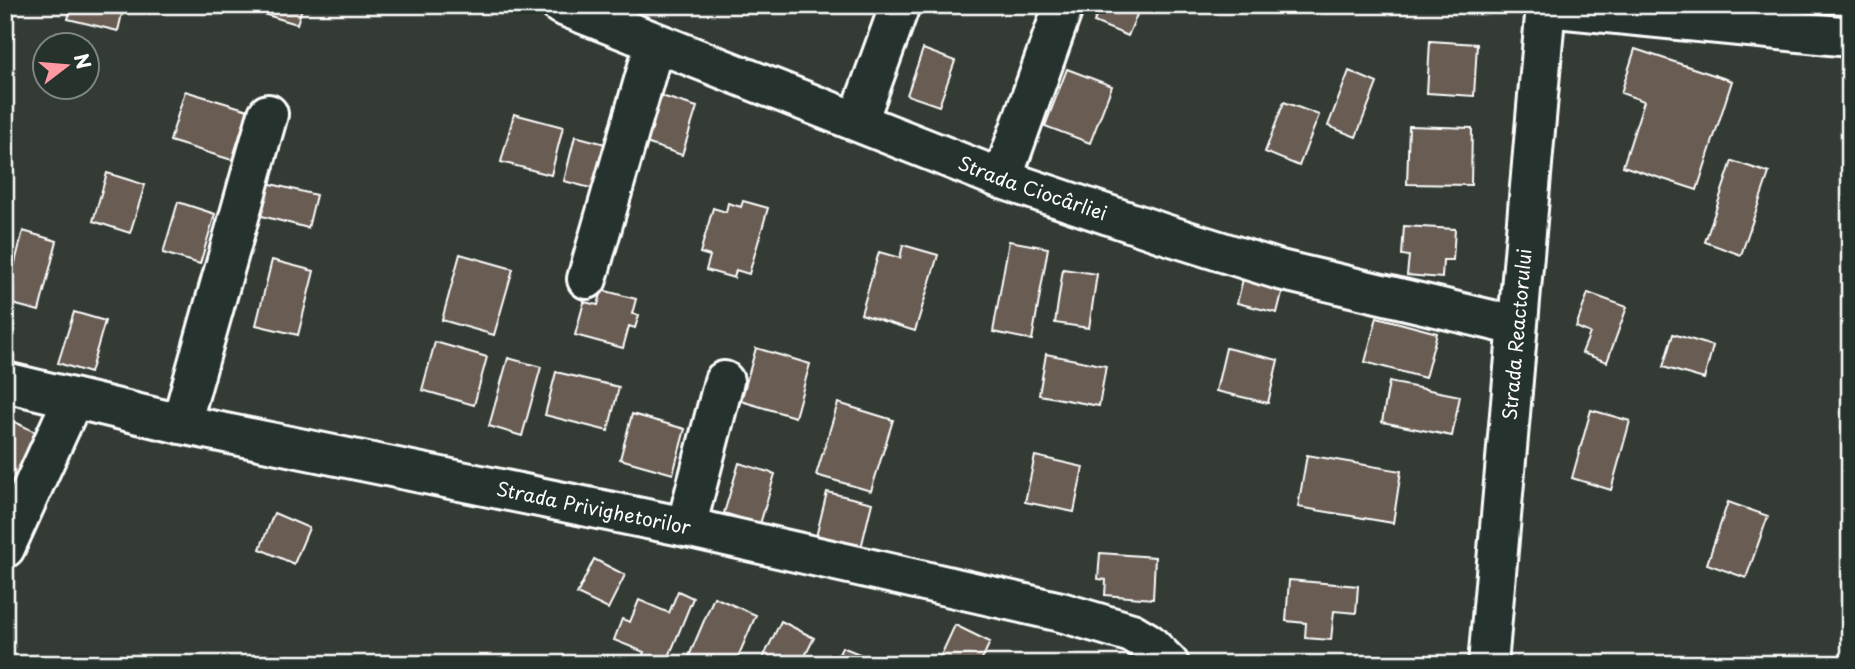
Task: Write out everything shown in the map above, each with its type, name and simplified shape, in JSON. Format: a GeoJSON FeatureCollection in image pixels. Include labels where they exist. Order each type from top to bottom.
{"type":"FeatureCollection","features":[{"type":"Feature","properties":{"kind":"street","name":"Strada Ciocârliei"},"geometry":{"type":"LineString","coordinates":[[561,5],[1002,178],[1280,270],[1517,326]]}},
{"type":"Feature","properties":{"kind":"street"},"geometry":{"type":"LineString","coordinates":[[858,121],[900,5]]}},
{"type":"Feature","properties":{"kind":"street"},"geometry":{"type":"LineString","coordinates":[[1002,178],[1064,5]]}},
{"type":"Feature","properties":{"kind":"street"},"geometry":{"type":"LineString","coordinates":[[1546,6],[1801,19],[1850,37]]}},
{"type":"Feature","properties":{"kind":"street","name":"Strada Reactorului"},"geometry":{"type":"LineString","coordinates":[[1488,664],[1546,6]]}},
{"type":"Feature","properties":{"kind":"street"},"geometry":{"type":"LineString","coordinates":[[587,279],[649,63],[657,44]]}},
{"type":"Feature","properties":{"kind":"street"},"geometry":{"type":"LineString","coordinates":[[181,424],[268,114]]}},
{"type":"Feature","properties":{"kind":"street"},"geometry":{"type":"LineString","coordinates":[[686,527],[724,381]]}},
{"type":"Feature","properties":{"kind":"street","name":"Strada Privighetorilor"},"geometry":{"type":"LineString","coordinates":[[5,382],[181,424],[686,527],[1048,609],[1118,628],[1147,642],[1168,664]]}},
{"type":"Feature","properties":{"kind":"street"},"geometry":{"type":"LineString","coordinates":[[5,548],[73,399]]}},
{"type":"Feature","properties":{"kind":"building"},"geometry":{"type":"Polygon","coordinates":[[[72,5],[124,5],[118,31],[68,19],[72,5]]]}},
{"type":"Feature","properties":{"kind":"building"},"geometry":{"type":"Polygon","coordinates":[[[233,5],[303,5],[297,24],[233,5]]]}},
{"type":"Feature","properties":{"kind":"building"},"geometry":{"type":"Polygon","coordinates":[[[1101,5],[1141,5],[1128,36],[1094,22],[1101,5]]]}},
{"type":"Feature","properties":{"kind":"building"},"geometry":{"type":"Polygon","coordinates":[[[1430,41],[1477,44],[1474,96],[1427,93],[1430,41]]]}},
{"type":"Feature","properties":{"kind":"building"},"geometry":{"type":"Polygon","coordinates":[[[923,49],[955,61],[939,106],[907,95],[923,49]]]}},
{"type":"Feature","properties":{"kind":"building"},"geometry":{"type":"Polygon","coordinates":[[[1635,49],[1732,81],[1697,190],[1623,166],[1644,101],[1621,93],[1635,49]]]}},
{"type":"Feature","properties":{"kind":"building"},"geometry":{"type":"Polygon","coordinates":[[[1067,69],[1112,86],[1090,143],[1045,126],[1067,69]]]}},
{"type":"Feature","properties":{"kind":"building"},"geometry":{"type":"Polygon","coordinates":[[[1349,71],[1377,83],[1356,137],[1328,126],[1349,71]]]}},
{"type":"Feature","properties":{"kind":"building"},"geometry":{"type":"Polygon","coordinates":[[[185,91],[248,110],[232,160],[170,141],[185,91]]]}},
{"type":"Feature","properties":{"kind":"building"},"geometry":{"type":"Polygon","coordinates":[[[655,94],[697,107],[682,155],[640,141],[655,94]]]}},
{"type":"Feature","properties":{"kind":"building"},"geometry":{"type":"Polygon","coordinates":[[[1284,102],[1319,115],[1299,166],[1265,152],[1284,102]]]}},
{"type":"Feature","properties":{"kind":"building"},"geometry":{"type":"Polygon","coordinates":[[[514,114],[563,127],[551,175],[501,162],[514,114]]]}},
{"type":"Feature","properties":{"kind":"building"},"geometry":{"type":"Polygon","coordinates":[[[1409,126],[1472,128],[1471,185],[1407,184],[1409,126]]]}},
{"type":"Feature","properties":{"kind":"building"},"geometry":{"type":"Polygon","coordinates":[[[575,136],[613,146],[602,191],[564,181],[575,136]]]}},
{"type":"Feature","properties":{"kind":"building"},"geometry":{"type":"Polygon","coordinates":[[[1732,161],[1769,173],[1741,255],[1705,242],[1732,161]]]}},
{"type":"Feature","properties":{"kind":"building"},"geometry":{"type":"Polygon","coordinates":[[[107,173],[145,185],[130,233],[93,221],[107,173]]]}},
{"type":"Feature","properties":{"kind":"building"},"geometry":{"type":"Polygon","coordinates":[[[267,183],[316,195],[308,228],[258,215],[267,183]]]}},
{"type":"Feature","properties":{"kind":"building"},"geometry":{"type":"Polygon","coordinates":[[[743,201],[768,208],[749,274],[736,270],[734,278],[706,270],[710,256],[700,253],[713,208],[726,212],[728,203],[741,207],[743,201]]]}},
{"type":"Feature","properties":{"kind":"building"},"geometry":{"type":"Polygon","coordinates":[[[178,202],[215,214],[200,264],[163,253],[178,202]]]}},
{"type":"Feature","properties":{"kind":"building"},"geometry":{"type":"Polygon","coordinates":[[[1404,226],[1455,229],[1453,260],[1443,260],[1442,278],[1407,275],[1409,256],[1402,255],[1404,226]]]}},
{"type":"Feature","properties":{"kind":"building"},"geometry":{"type":"Polygon","coordinates":[[[23,231],[57,241],[39,311],[5,302],[23,231]]]}},
{"type":"Feature","properties":{"kind":"building"},"geometry":{"type":"Polygon","coordinates":[[[1009,241],[1048,248],[1032,340],[993,332],[1009,241]]]}},
{"type":"Feature","properties":{"kind":"building"},"geometry":{"type":"Polygon","coordinates":[[[903,245],[938,255],[915,331],[861,314],[879,252],[900,258],[903,245]]]}},
{"type":"Feature","properties":{"kind":"building"},"geometry":{"type":"Polygon","coordinates":[[[460,254],[513,269],[494,335],[442,320],[460,254]]]}},
{"type":"Feature","properties":{"kind":"building"},"geometry":{"type":"Polygon","coordinates":[[[272,260],[314,271],[298,335],[256,325],[272,260]]]}},
{"type":"Feature","properties":{"kind":"building"},"geometry":{"type":"Polygon","coordinates":[[[1063,269],[1097,274],[1089,328],[1055,323],[1063,269]]]}},
{"type":"Feature","properties":{"kind":"building"},"geometry":{"type":"Polygon","coordinates":[[[1243,279],[1283,289],[1277,313],[1237,303],[1243,279]]]}},
{"type":"Feature","properties":{"kind":"building"},"geometry":{"type":"Polygon","coordinates":[[[602,290],[636,299],[632,314],[639,315],[635,328],[629,326],[623,348],[575,335],[584,302],[598,305],[602,290]]]}},
{"type":"Feature","properties":{"kind":"building"},"geometry":{"type":"Polygon","coordinates":[[[1588,293],[1627,307],[1607,362],[1582,353],[1590,333],[1576,327],[1588,293]]]}},
{"type":"Feature","properties":{"kind":"building"},"geometry":{"type":"Polygon","coordinates":[[[74,312],[105,321],[90,373],[58,363],[74,312]]]}},
{"type":"Feature","properties":{"kind":"building"},"geometry":{"type":"Polygon","coordinates":[[[1377,317],[1437,333],[1425,378],[1365,362],[1377,317]]]}},
{"type":"Feature","properties":{"kind":"building"},"geometry":{"type":"Polygon","coordinates":[[[1673,334],[1713,346],[1704,379],[1663,367],[1673,334]]]}},
{"type":"Feature","properties":{"kind":"building"},"geometry":{"type":"Polygon","coordinates":[[[435,342],[487,357],[474,405],[422,390],[435,342]]]}},
{"type":"Feature","properties":{"kind":"building"},"geometry":{"type":"Polygon","coordinates":[[[756,348],[810,364],[795,417],[741,401],[756,348]]]}},
{"type":"Feature","properties":{"kind":"building"},"geometry":{"type":"Polygon","coordinates":[[[1226,348],[1278,360],[1268,403],[1216,391],[1226,348]]]}},
{"type":"Feature","properties":{"kind":"building"},"geometry":{"type":"Polygon","coordinates":[[[1046,354],[1106,366],[1099,406],[1039,395],[1046,354]]]}},
{"type":"Feature","properties":{"kind":"building"},"geometry":{"type":"Polygon","coordinates":[[[508,358],[541,367],[522,436],[489,426],[508,358]]]}},
{"type":"Feature","properties":{"kind":"building"},"geometry":{"type":"Polygon","coordinates":[[[556,372],[619,387],[608,431],[545,415],[556,372]]]}},
{"type":"Feature","properties":{"kind":"building"},"geometry":{"type":"Polygon","coordinates":[[[1389,382],[1460,396],[1452,436],[1382,422],[1389,382]]]}},
{"type":"Feature","properties":{"kind":"building"},"geometry":{"type":"Polygon","coordinates":[[[838,403],[893,420],[871,491],[816,475],[838,403]]]}},
{"type":"Feature","properties":{"kind":"building"},"geometry":{"type":"Polygon","coordinates":[[[1591,410],[1630,421],[1611,490],[1572,478],[1591,410]]]}},
{"type":"Feature","properties":{"kind":"building"},"geometry":{"type":"Polygon","coordinates":[[[632,414],[685,429],[673,474],[620,459],[632,414]]]}},
{"type":"Feature","properties":{"kind":"building"},"geometry":{"type":"Polygon","coordinates":[[[5,417],[41,435],[11,496],[5,493],[5,417]]]}},
{"type":"Feature","properties":{"kind":"building"},"geometry":{"type":"Polygon","coordinates":[[[1307,455],[1401,471],[1393,523],[1298,507],[1307,455]]]}},
{"type":"Feature","properties":{"kind":"building"},"geometry":{"type":"Polygon","coordinates":[[[1035,456],[1083,467],[1074,512],[1025,502],[1035,456]]]}},
{"type":"Feature","properties":{"kind":"building"},"geometry":{"type":"Polygon","coordinates":[[[739,463],[775,474],[760,524],[724,513],[739,463]]]}},
{"type":"Feature","properties":{"kind":"building"},"geometry":{"type":"Polygon","coordinates":[[[827,492],[872,503],[861,548],[816,537],[827,492]]]}},
{"type":"Feature","properties":{"kind":"building"},"geometry":{"type":"Polygon","coordinates":[[[1728,502],[1768,516],[1746,578],[1707,564],[1728,502]]]}},
{"type":"Feature","properties":{"kind":"building"},"geometry":{"type":"Polygon","coordinates":[[[274,513],[309,528],[294,564],[260,549],[274,513]]]}},
{"type":"Feature","properties":{"kind":"building"},"geometry":{"type":"Polygon","coordinates":[[[1100,553],[1155,557],[1153,599],[1105,595],[1106,580],[1098,579],[1100,553]]]}},
{"type":"Feature","properties":{"kind":"building"},"geometry":{"type":"Polygon","coordinates":[[[594,559],[625,575],[608,609],[577,594],[594,559]]]}},
{"type":"Feature","properties":{"kind":"building"},"geometry":{"type":"Polygon","coordinates":[[[1289,580],[1358,586],[1356,613],[1334,611],[1331,640],[1305,638],[1306,623],[1286,621],[1289,580]]]}},
{"type":"Feature","properties":{"kind":"building"},"geometry":{"type":"Polygon","coordinates":[[[678,591],[693,598],[666,664],[639,664],[644,652],[614,640],[622,619],[630,622],[639,600],[669,613],[678,591]]]}},
{"type":"Feature","properties":{"kind":"building"},"geometry":{"type":"Polygon","coordinates":[[[714,597],[756,615],[735,664],[706,664],[689,656],[714,597]]]}},
{"type":"Feature","properties":{"kind":"building"},"geometry":{"type":"Polygon","coordinates":[[[781,621],[814,638],[801,664],[760,664],[781,621]]]}},
{"type":"Feature","properties":{"kind":"building"},"geometry":{"type":"Polygon","coordinates":[[[955,625],[990,642],[980,664],[937,664],[955,625]]]}},
{"type":"Feature","properties":{"kind":"building"},"geometry":{"type":"Polygon","coordinates":[[[842,647],[877,661],[876,664],[835,664],[842,647]]]}},
{"type":"Feature","properties":{"kind":"building"},"geometry":{"type":"Polygon","coordinates":[[[1367,656],[1404,657],[1404,664],[1367,664],[1367,656]]]}}]}
